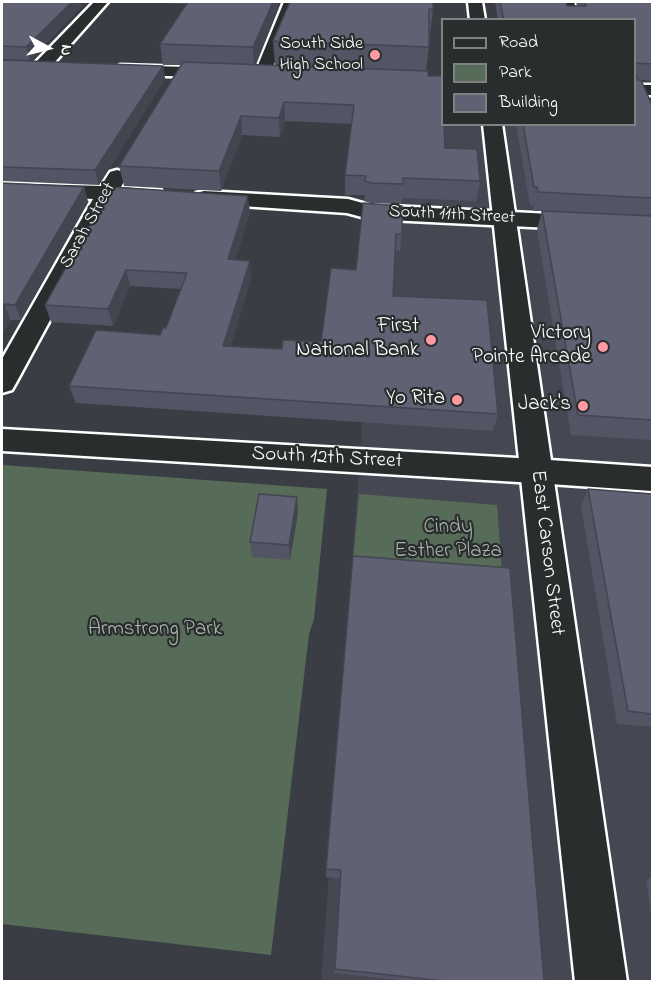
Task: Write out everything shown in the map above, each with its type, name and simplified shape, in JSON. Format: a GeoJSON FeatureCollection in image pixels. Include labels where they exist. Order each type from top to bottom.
{"type":"FeatureCollection","features":[{"type":"Feature","properties":{"kind":"street"},"geometry":{"type":"LineString","coordinates":[[40,68],[101,2]]}},
{"type":"Feature","properties":{"kind":"street"},"geometry":{"type":"LineString","coordinates":[[247,74],[291,2]]}},
{"type":"Feature","properties":{"kind":"street"},"geometry":{"type":"LineString","coordinates":[[475,2],[478,18]]}},
{"type":"Feature","properties":{"kind":"street"},"geometry":{"type":"LineString","coordinates":[[567,2],[572,18]]}},
{"type":"Feature","properties":{"kind":"street"},"geometry":{"type":"LineString","coordinates":[[19,67],[62,68]]}},
{"type":"Feature","properties":{"kind":"street"},"geometry":{"type":"LineString","coordinates":[[107,70],[175,81],[247,74],[285,76]]}},
{"type":"Feature","properties":{"kind":"street"},"geometry":{"type":"LineString","coordinates":[[636,90],[652,90]]}},
{"type":"Feature","properties":{"kind":"street","name":"East Carson Street"},"geometry":{"type":"LineString","coordinates":[[492,126],[601,981]]}},
{"type":"Feature","properties":{"kind":"street","name":"Sarah Street"},"geometry":{"type":"LineString","coordinates":[[2,383],[126,162]]}},
{"type":"Feature","properties":{"kind":"street","name":"South 11th Street"},"geometry":{"type":"LineString","coordinates":[[2,189],[348,206],[369,212],[652,226]]}},
{"type":"Feature","properties":{"kind":"street","name":"South 12th Street"},"geometry":{"type":"LineString","coordinates":[[2,440],[652,479]]}},
{"type":"Feature","properties":{"kind":"shaded area"},"geometry":{"type":"Polygon","coordinates":[[[385,80],[441,123],[441,126],[605,126],[652,245],[652,981],[321,982],[385,80]]]}},
{"type":"Feature","properties":{"kind":"green space","name":"Armstrong Park"},"geometry":{"type":"Polygon","coordinates":[[[2,465],[327,489],[314,619],[309,634],[271,955],[2,924],[2,465]]]}},
{"type":"Feature","properties":{"kind":"green space","name":"Cindy Esther Plaza"},"geometry":{"type":"Polygon","coordinates":[[[359,494],[497,505],[503,585],[352,573],[359,494]]]}},
{"type":"Feature","properties":{"kind":"building"},"geometry":{"type":"Polygon","coordinates":[[[2,2],[72,2],[26,47],[2,46],[2,2]]]}},
{"type":"Feature","properties":{"kind":"building"},"geometry":{"type":"Polygon","coordinates":[[[188,2],[273,2],[253,47],[160,44],[188,2]]]}},
{"type":"Feature","properties":{"kind":"building"},"geometry":{"type":"Polygon","coordinates":[[[290,2],[433,2],[433,9],[429,9],[429,47],[273,41],[290,2]]]}},
{"type":"Feature","properties":{"kind":"building"},"geometry":{"type":"Polygon","coordinates":[[[500,2],[566,2],[567,6],[586,6],[584,2],[652,2],[652,64],[636,63],[636,18],[504,18],[500,2]]]}},
{"type":"Feature","properties":{"kind":"building"},"geometry":{"type":"Polygon","coordinates":[[[2,60],[163,66],[95,170],[2,167],[2,60]]]}},
{"type":"Feature","properties":{"kind":"building"},"geometry":{"type":"Polygon","coordinates":[[[183,62],[428,71],[428,76],[441,76],[441,126],[444,126],[445,148],[477,149],[480,181],[403,178],[403,184],[371,183],[365,181],[366,176],[345,175],[354,105],[284,102],[279,118],[241,116],[219,171],[119,166],[183,62]]]}},
{"type":"Feature","properties":{"kind":"building"},"geometry":{"type":"Polygon","coordinates":[[[636,75],[638,80],[641,80],[652,105],[652,198],[538,192],[537,187],[534,187],[523,126],[636,126],[636,75]]]}},
{"type":"Feature","properties":{"kind":"building"},"geometry":{"type":"Polygon","coordinates":[[[2,183],[84,187],[15,305],[4,304],[2,308],[2,183]]]}},
{"type":"Feature","properties":{"kind":"building"},"geometry":{"type":"Polygon","coordinates":[[[111,187],[248,196],[228,259],[250,261],[223,346],[282,349],[283,340],[321,342],[331,268],[356,270],[363,203],[402,206],[402,234],[396,234],[393,296],[487,300],[498,414],[69,386],[96,330],[160,335],[163,328],[166,328],[187,273],[126,270],[108,309],[45,305],[111,187]]]}},
{"type":"Feature","properties":{"kind":"building"},"geometry":{"type":"Polygon","coordinates":[[[542,211],[652,216],[652,420],[578,415],[542,211]]]}},
{"type":"Feature","properties":{"kind":"building"},"geometry":{"type":"Polygon","coordinates":[[[588,489],[652,494],[652,714],[628,711],[588,489]]]}},
{"type":"Feature","properties":{"kind":"building"},"geometry":{"type":"Polygon","coordinates":[[[259,494],[297,497],[289,545],[250,542],[259,494]]]}},
{"type":"Feature","properties":{"kind":"building"},"geometry":{"type":"Polygon","coordinates":[[[353,556],[510,568],[544,981],[444,981],[335,969],[341,870],[326,869],[353,556]]]}},
{"type":"Feature","properties":{"kind":"place","name":"South Side High School"},"geometry":{"type":"Point","coordinates":[375,55]}},
{"type":"Feature","properties":{"kind":"place","name":"First National Bank"},"geometry":{"type":"Point","coordinates":[431,340]}},
{"type":"Feature","properties":{"kind":"place","name":"Victory Pointe Arcade"},"geometry":{"type":"Point","coordinates":[603,347]}},
{"type":"Feature","properties":{"kind":"place","name":"Yo Rita"},"geometry":{"type":"Point","coordinates":[457,400]}},
{"type":"Feature","properties":{"kind":"place","name":"Jack's"},"geometry":{"type":"Point","coordinates":[583,406]}}]}
